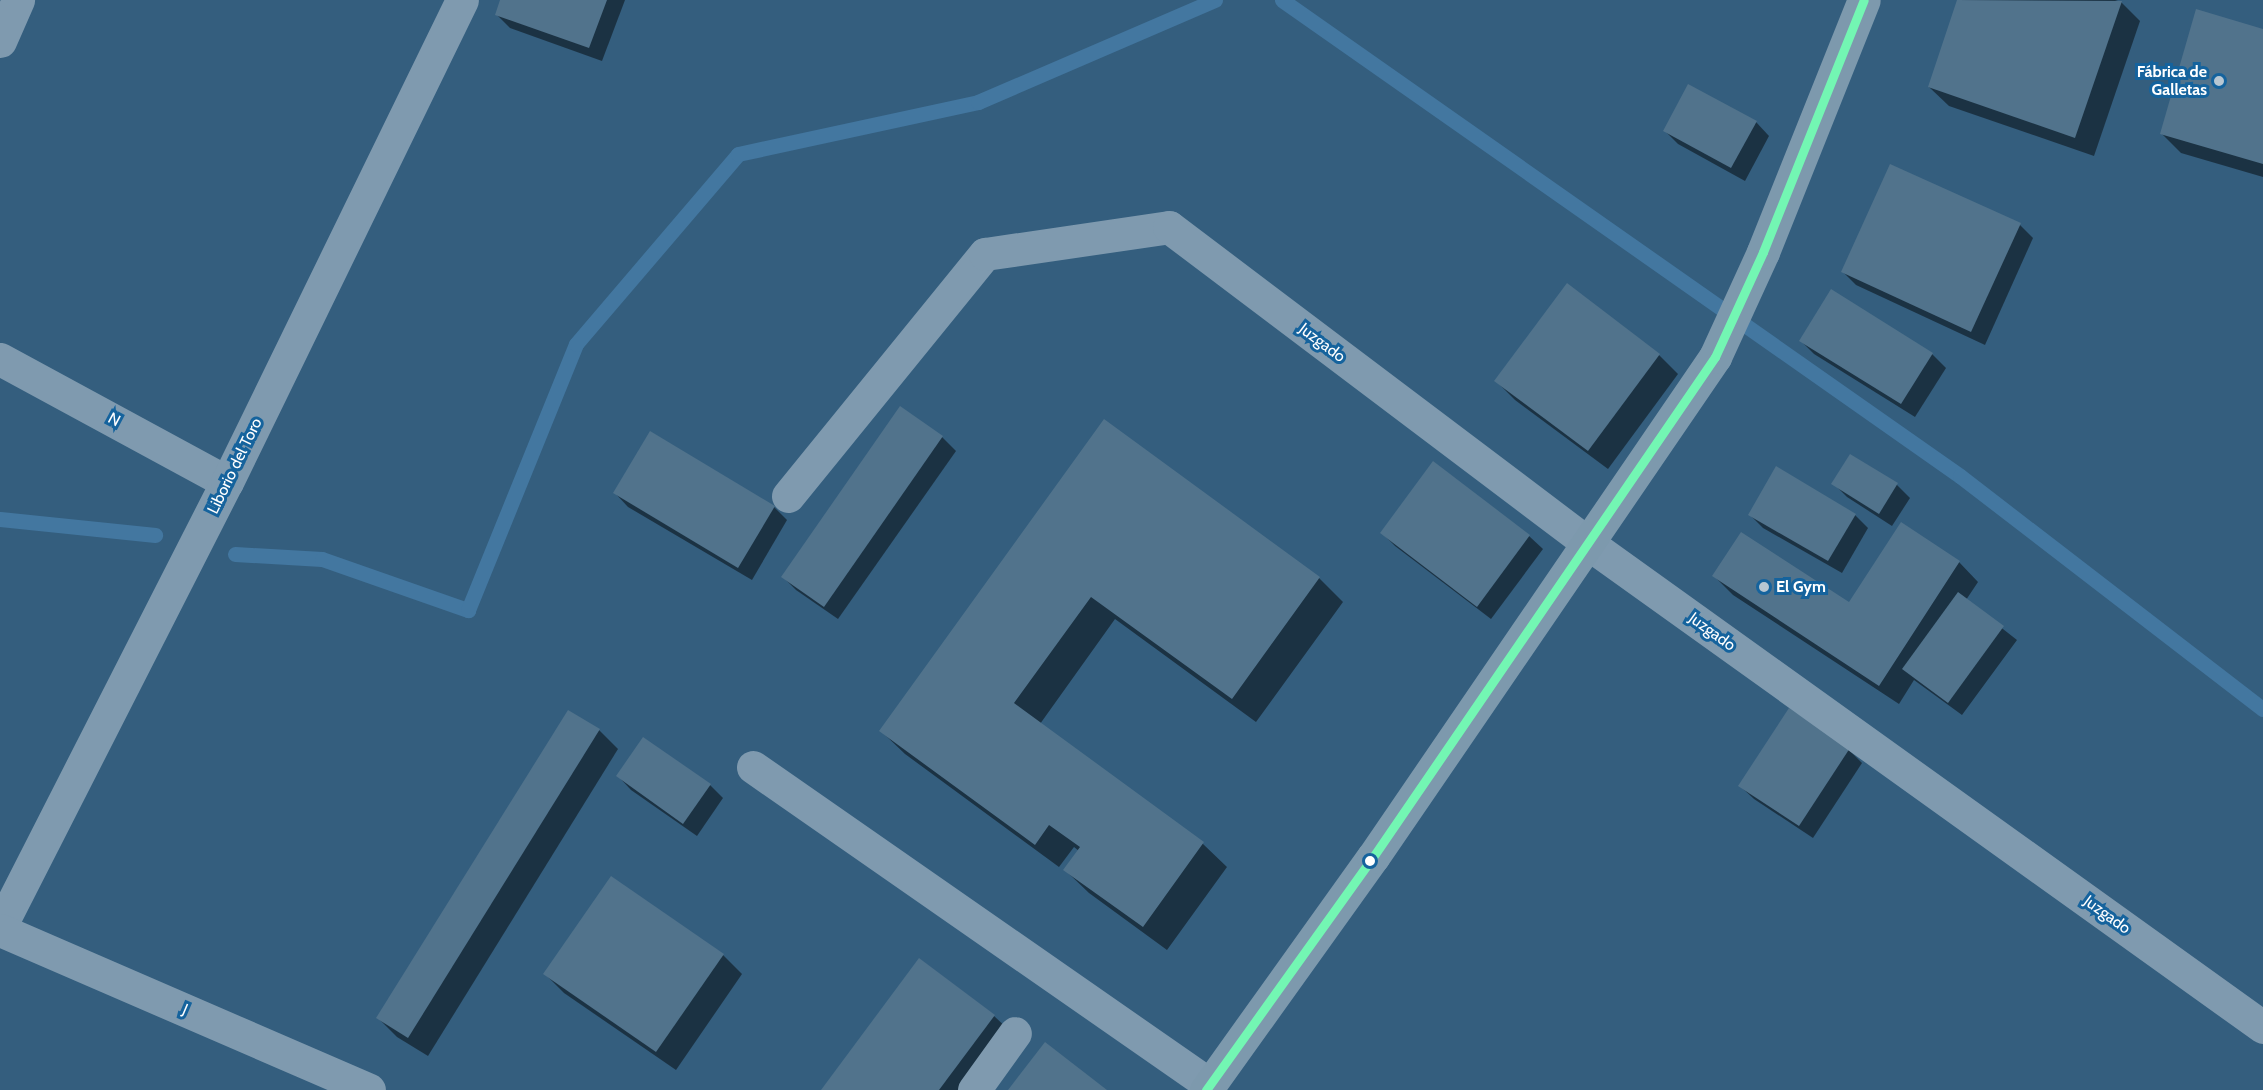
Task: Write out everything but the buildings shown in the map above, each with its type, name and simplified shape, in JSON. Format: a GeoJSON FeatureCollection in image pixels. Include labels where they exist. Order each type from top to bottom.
{"type":"FeatureCollection","features":[{"type":"Feature","properties":{"kind":"main road"},"geometry":{"type":"LineString","coordinates":[[1208,1087],[1374,857],[1715,357],[1763,252],[1864,0]]}},
{"type":"Feature","properties":{"kind":"street"},"geometry":{"type":"LineString","coordinates":[[0,40],[18,0]]}},
{"type":"Feature","properties":{"kind":"street","name":"Liborio del Toro"},"geometry":{"type":"LineString","coordinates":[[0,928],[227,482],[462,0]]}},
{"type":"Feature","properties":{"kind":"street","name":"Juzgado"},"geometry":{"type":"LineString","coordinates":[[788,496],[985,254],[1169,227],[1589,544],[2263,1027]]}},
{"type":"Feature","properties":{"kind":"street","name":"N"},"geometry":{"type":"LineString","coordinates":[[0,359],[227,482]]}},
{"type":"Feature","properties":{"kind":"street"},"geometry":{"type":"LineString","coordinates":[[753,767],[1208,1087]]}},
{"type":"Feature","properties":{"kind":"street","name":"J"},"geometry":{"type":"LineString","coordinates":[[0,928],[369,1090]]}},
{"type":"Feature","properties":{"kind":"street"},"geometry":{"type":"LineString","coordinates":[[974,1090],[1015,1034]]}},
{"type":"Feature","properties":{"kind":"waterway"},"geometry":{"type":"LineString","coordinates":[[235,554],[322,559],[468,610],[576,344],[738,154],[978,102],[1215,0]]}},
{"type":"Feature","properties":{"kind":"waterway"},"geometry":{"type":"LineString","coordinates":[[1282,0],[1960,476],[2263,709]]}},
{"type":"Feature","properties":{"kind":"waterway"},"geometry":{"type":"LineString","coordinates":[[0,519],[155,535]]}},
{"type":"Feature","properties":{"kind":"transit line"},"geometry":{"type":"LineString","coordinates":[[1206,1090],[1373,857],[1715,357],[1763,252],[1864,0]]}},
{"type":"Feature","properties":{"kind":"place","name":"Fábrica de Galletas"},"geometry":{"type":"Point","coordinates":[2219,81]}},
{"type":"Feature","properties":{"kind":"place","name":"El Gym"},"geometry":{"type":"Point","coordinates":[1764,587]}}]}
